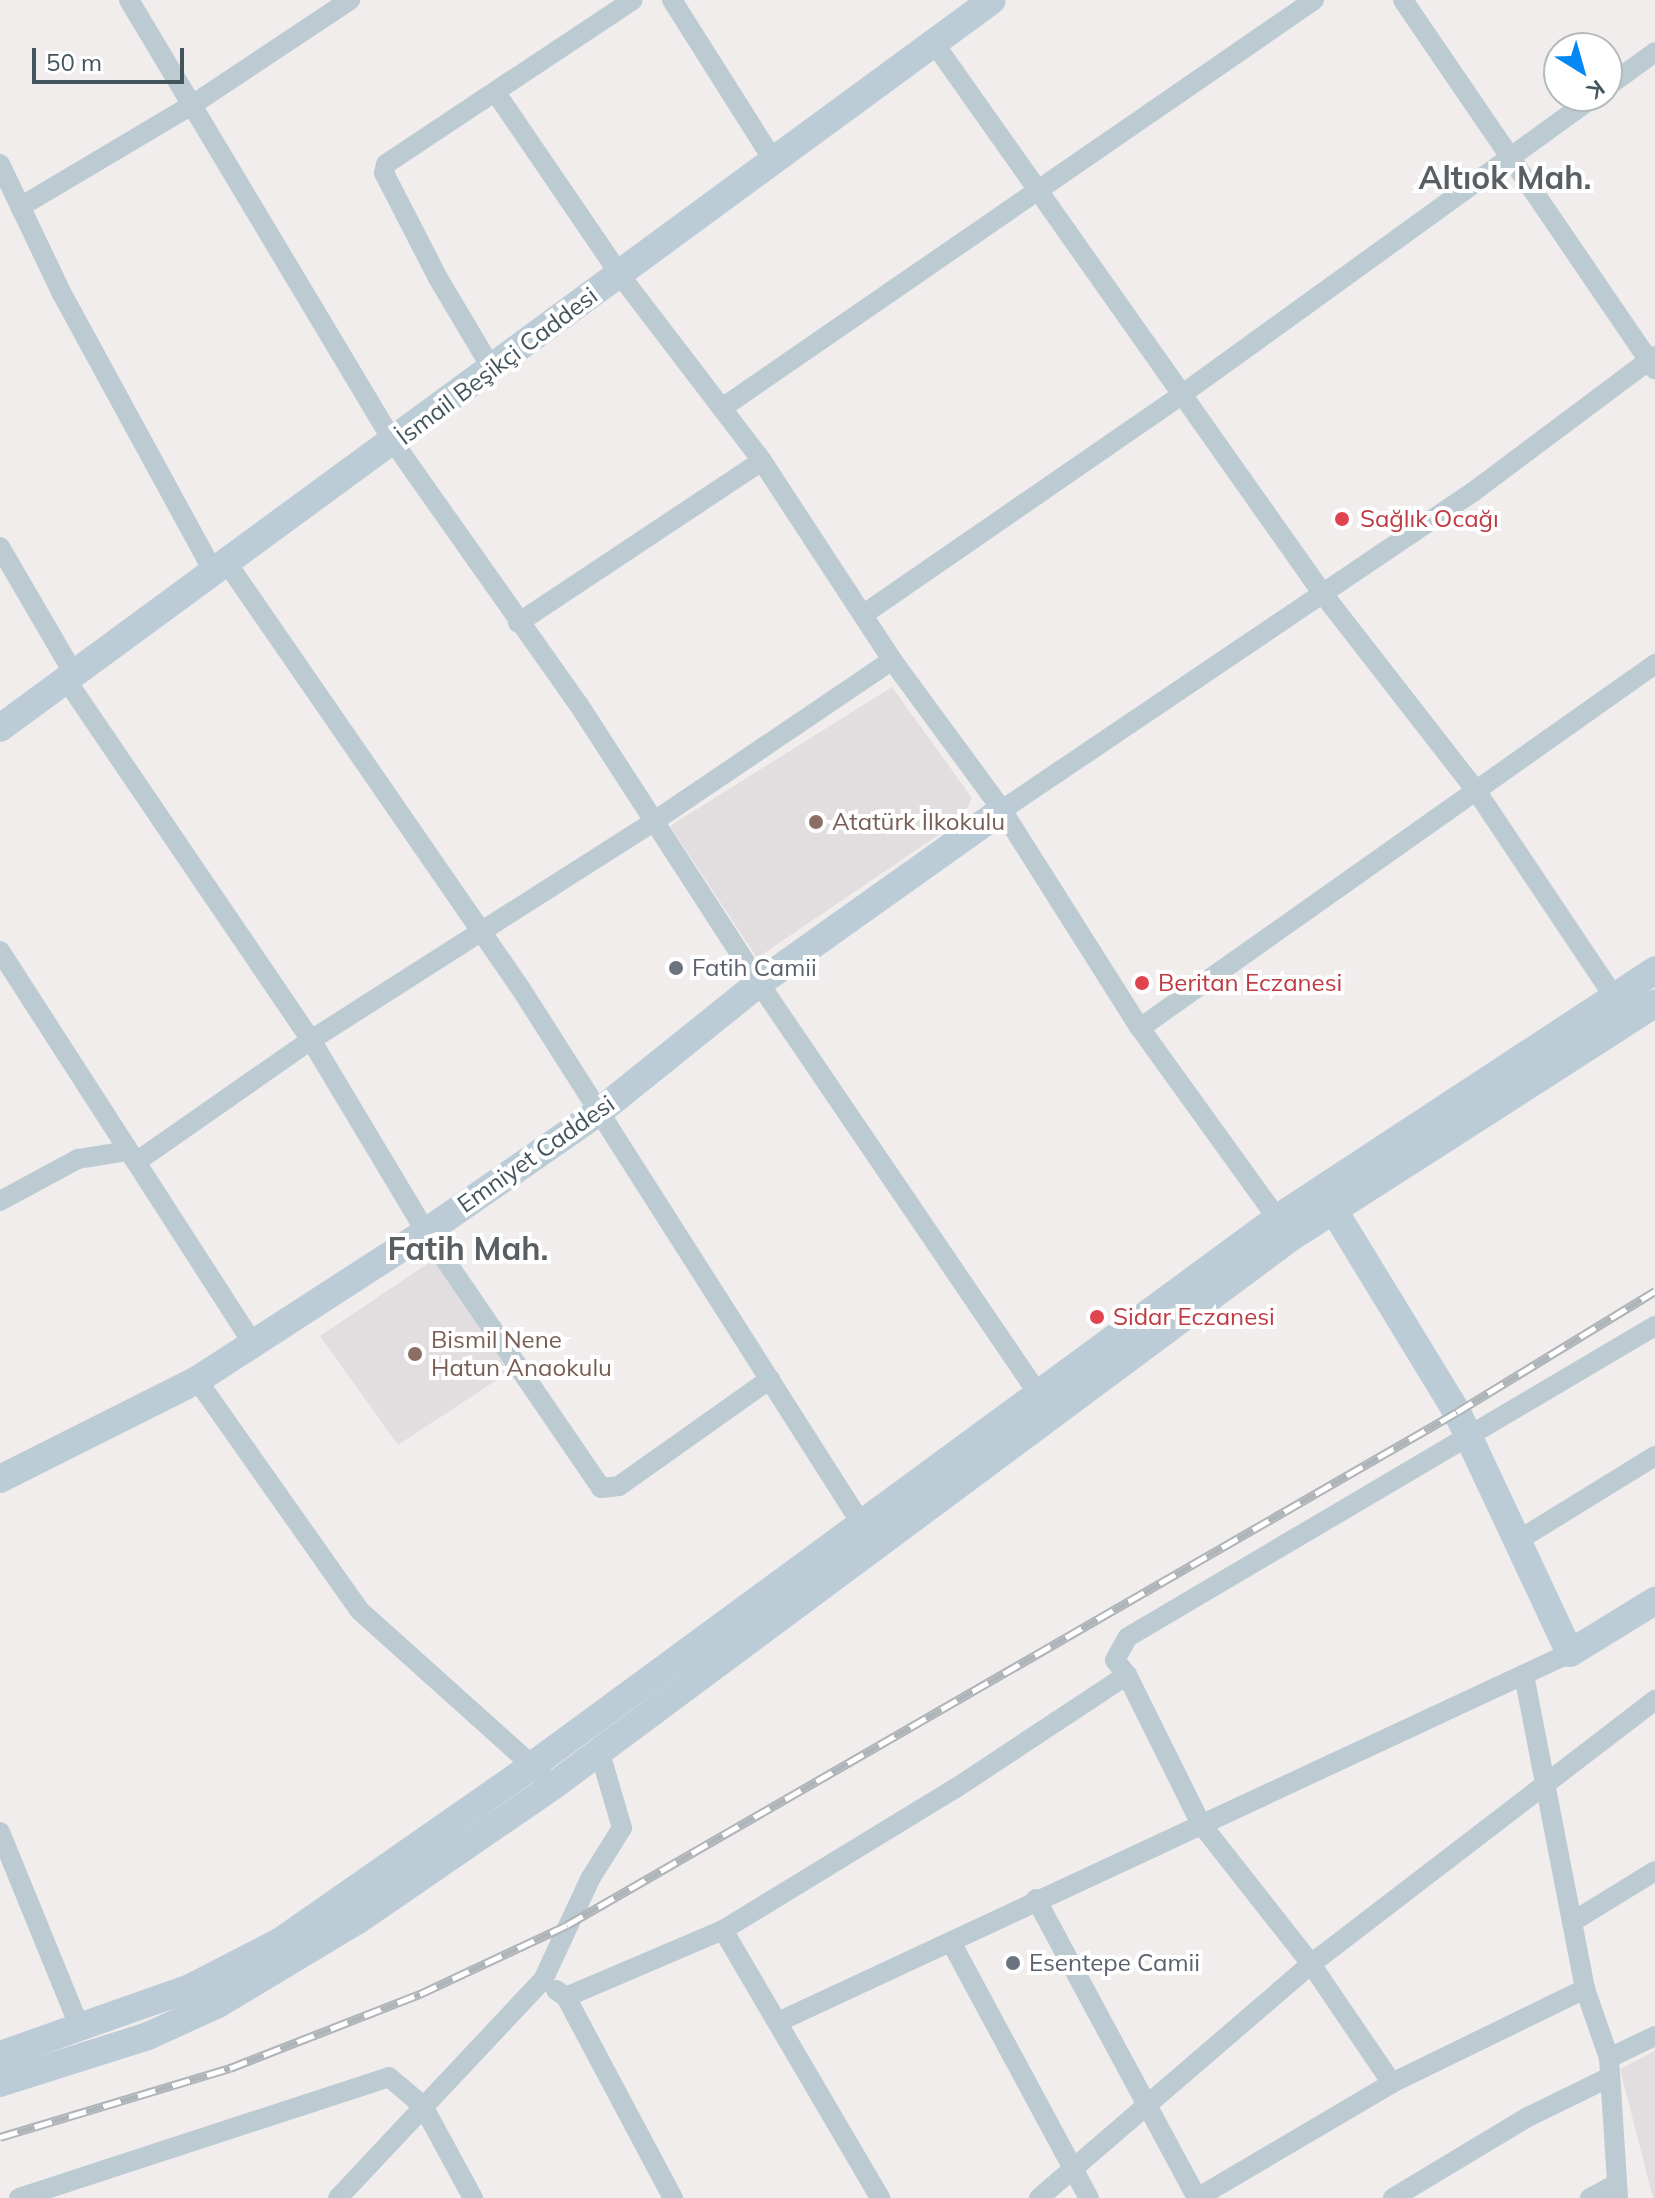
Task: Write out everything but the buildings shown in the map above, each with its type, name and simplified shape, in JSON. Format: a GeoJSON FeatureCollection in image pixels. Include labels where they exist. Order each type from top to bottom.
{"type":"FeatureCollection","features":[{"type":"Feature","properties":{"kind":"street"},"geometry":{"type":"LineString","coordinates":[[129,0],[394,443],[518,623],[579,705],[759,983],[1040,1396]]}},
{"type":"Feature","properties":{"kind":"street"},"geometry":{"type":"LineString","coordinates":[[20,207],[192,105],[350,0]]}},
{"type":"Feature","properties":{"kind":"street"},"geometry":{"type":"LineString","coordinates":[[492,369],[384,173],[386,164],[633,0]]}},
{"type":"Feature","properties":{"kind":"street"},"geometry":{"type":"LineString","coordinates":[[672,0],[772,158]]}},
{"type":"Feature","properties":{"kind":"street","name":"İsmail Beşikçi Caddesi"},"geometry":{"type":"LineString","coordinates":[[0,728],[394,443],[772,158],[992,0]]}},
{"type":"Feature","properties":{"kind":"street"},"geometry":{"type":"LineString","coordinates":[[722,408],[1314,0]]}},
{"type":"Feature","properties":{"kind":"street"},"geometry":{"type":"LineString","coordinates":[[1002,810],[1473,492],[1653,362],[1510,160],[1403,0]]}},
{"type":"Feature","properties":{"kind":"street"},"geometry":{"type":"LineString","coordinates":[[934,43],[1323,594],[1477,792],[1630,1020]]}},
{"type":"Feature","properties":{"kind":"street"},"geometry":{"type":"LineString","coordinates":[[1623,75],[1655,52]]}},
{"type":"Feature","properties":{"kind":"street"},"geometry":{"type":"LineString","coordinates":[[496,93],[620,275],[762,461],[892,660],[1002,810],[1140,1028],[1284,1228]]}},
{"type":"Feature","properties":{"kind":"street"},"geometry":{"type":"LineString","coordinates":[[864,614],[1184,393],[1574,112]]}},
{"type":"Feature","properties":{"kind":"street"},"geometry":{"type":"LineString","coordinates":[[0,164],[20,207],[221,568],[480,930],[600,1111],[868,1533]]}},
{"type":"Feature","properties":{"kind":"street"},"geometry":{"type":"LineString","coordinates":[[518,623],[762,461]]}},
{"type":"Feature","properties":{"kind":"street"},"geometry":{"type":"LineString","coordinates":[[0,547],[71,678],[311,1040],[426,1232],[601,1488],[619,1486],[770,1379]]}},
{"type":"Feature","properties":{"kind":"street"},"geometry":{"type":"LineString","coordinates":[[0,1201],[78,1159],[132,1157],[480,930],[653,822],[892,660]]}},
{"type":"Feature","properties":{"kind":"street"},"geometry":{"type":"LineString","coordinates":[[1140,1028],[1655,664]]}},
{"type":"Feature","properties":{"kind":"street","name":"Emniyet Caddesi"},"geometry":{"type":"LineString","coordinates":[[0,1479],[197,1380],[426,1232],[600,1111],[759,983],[1002,810]]}},
{"type":"Feature","properties":{"kind":"street"},"geometry":{"type":"LineString","coordinates":[[0,951],[253,1344]]}},
{"type":"Feature","properties":{"kind":"street"},"geometry":{"type":"LineString","coordinates":[[0,2083],[148,2036],[218,2004],[358,1920],[553,1786],[1040,1396],[1655,970]]}},
{"type":"Feature","properties":{"kind":"street"},"geometry":{"type":"LineString","coordinates":[[0,2055],[81,2030],[190,1988],[281,1941],[868,1533],[1284,1228],[1333,1209],[1655,1004]]}},
{"type":"Feature","properties":{"kind":"street"},"geometry":{"type":"LineString","coordinates":[[1333,1209],[1457,1412],[1467,1440],[1570,1653]]}},
{"type":"Feature","properties":{"kind":"street"},"geometry":{"type":"LineString","coordinates":[[1392,2083],[1311,1964],[1201,1824],[1127,1675],[1115,1660],[1128,1637],[1467,1440],[1655,1326]]}},
{"type":"Feature","properties":{"kind":"street"},"geometry":{"type":"LineString","coordinates":[[197,1380],[359,1610],[553,1786]]}},
{"type":"Feature","properties":{"kind":"street"},"geometry":{"type":"LineString","coordinates":[[1517,1541],[1655,1456]]}},
{"type":"Feature","properties":{"kind":"street"},"geometry":{"type":"LineString","coordinates":[[778,2022],[1036,1899],[1570,1653],[1655,1601]]}},
{"type":"Feature","properties":{"kind":"street"},"geometry":{"type":"LineString","coordinates":[[566,1997],[723,1930],[956,1788],[1127,1675]]}},
{"type":"Feature","properties":{"kind":"street"},"geometry":{"type":"LineString","coordinates":[[1524,1675],[1548,1781],[1585,1989],[1609,2067],[1616,2191],[1590,2198]]}},
{"type":"Feature","properties":{"kind":"street"},"geometry":{"type":"LineString","coordinates":[[1039,2198],[1311,1964],[1655,1700]]}},
{"type":"Feature","properties":{"kind":"street"},"geometry":{"type":"LineString","coordinates":[[338,2198],[543,1980],[590,1879],[622,1828],[599,1750]]}},
{"type":"Feature","properties":{"kind":"street"},"geometry":{"type":"LineString","coordinates":[[0,1832],[81,2030]]}},
{"type":"Feature","properties":{"kind":"street"},"geometry":{"type":"LineString","coordinates":[[1572,1922],[1655,1871]]}},
{"type":"Feature","properties":{"kind":"street"},"geometry":{"type":"LineString","coordinates":[[1036,1899],[1144,2106],[1197,2198],[1392,2083],[1585,1989]]}},
{"type":"Feature","properties":{"kind":"street"},"geometry":{"type":"LineString","coordinates":[[723,1930],[880,2198]]}},
{"type":"Feature","properties":{"kind":"street"},"geometry":{"type":"LineString","coordinates":[[951,1942],[1089,2198]]}},
{"type":"Feature","properties":{"kind":"street"},"geometry":{"type":"LineString","coordinates":[[543,1980],[566,1997],[673,2198]]}},
{"type":"Feature","properties":{"kind":"street"},"geometry":{"type":"LineString","coordinates":[[1393,2198],[1655,2036]]}},
{"type":"Feature","properties":{"kind":"street"},"geometry":{"type":"LineString","coordinates":[[19,2198],[77,2190],[389,2077],[423,2106],[473,2198]]}},
{"type":"Feature","properties":{"kind":"shaded area","name":"Atatürk İlkokulu"},"geometry":{"type":"Polygon","coordinates":[[[892,687],[972,798],[962,819],[757,958],[670,826],[892,687]]]}},
{"type":"Feature","properties":{"kind":"shaded area","name":"Bismil Nene Hatun Anaokulu"},"geometry":{"type":"Polygon","coordinates":[[[433,1260],[509,1372],[398,1445],[320,1336],[433,1260]]]}},
{"type":"Feature","properties":{"kind":"shaded area"},"geometry":{"type":"Polygon","coordinates":[[[1655,2051],[1655,2198],[1653,2198],[1620,2069],[1655,2051]]]}},
{"type":"Feature","properties":{"kind":"railway"},"geometry":{"type":"LineString","coordinates":[[0,2137],[230,2068],[420,1994],[567,1925],[1457,1412],[1655,1291]]}},
{"type":"Feature","properties":{"kind":"place","name":"Sağlık Ocağı"},"geometry":{"type":"Point","coordinates":[1342,519]}},
{"type":"Feature","properties":{"kind":"place","name":"Atatürk İlkokulu"},"geometry":{"type":"Point","coordinates":[816,822]}},
{"type":"Feature","properties":{"kind":"place","name":"Fatih Camii"},"geometry":{"type":"Point","coordinates":[676,968]}},
{"type":"Feature","properties":{"kind":"place","name":"Beritan Eczanesi"},"geometry":{"type":"Point","coordinates":[1142,983]}},
{"type":"Feature","properties":{"kind":"place","name":"Sidar Eczanesi"},"geometry":{"type":"Point","coordinates":[1097,1317]}},
{"type":"Feature","properties":{"kind":"place","name":"Bismil Nene Hatun Anaokulu"},"geometry":{"type":"Point","coordinates":[415,1354]}},
{"type":"Feature","properties":{"kind":"place","name":"Esentepe Camii"},"geometry":{"type":"Point","coordinates":[1013,1963]}},
{"type":"Feature","properties":{"kind":"district","name":"Altıok Mah."},"geometry":{"type":"Point","coordinates":[1505,177]}},
{"type":"Feature","properties":{"kind":"district","name":"Fatih Mah."},"geometry":{"type":"Point","coordinates":[468,1248]}}]}
